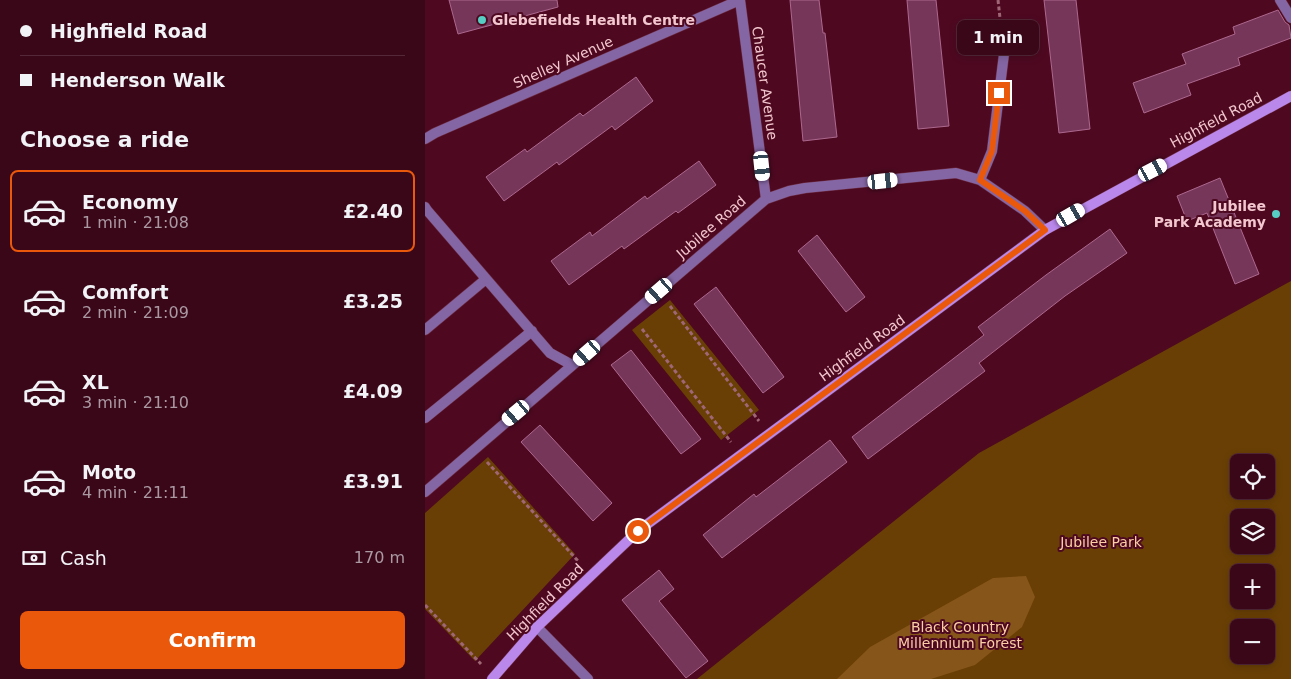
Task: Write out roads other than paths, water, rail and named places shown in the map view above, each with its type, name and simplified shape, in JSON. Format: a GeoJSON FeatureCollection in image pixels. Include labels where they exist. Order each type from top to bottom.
{"type":"FeatureCollection","features":[{"type":"Feature","properties":{"kind":"street","name":"Shelley Avenue"},"geometry":{"type":"LineString","coordinates":[[425,139],[740,0]]}},
{"type":"Feature","properties":{"kind":"street","name":"Chaucer Avenue"},"geometry":{"type":"LineString","coordinates":[[740,0],[766,199]]}},
{"type":"Feature","properties":{"kind":"street"},"geometry":{"type":"LineString","coordinates":[[1280,0],[1291,18]]}},
{"type":"Feature","properties":{"kind":"street"},"geometry":{"type":"LineString","coordinates":[[980,180],[992,151],[1004,54]]}},
{"type":"Feature","properties":{"kind":"street","name":"Highfield Road"},"geometry":{"type":"LineString","coordinates":[[493,678],[537,627],[638,531],[1045,230],[1291,96]]}},
{"type":"Feature","properties":{"kind":"street","name":"Jubilee Road"},"geometry":{"type":"LineString","coordinates":[[425,492],[766,199],[805,188],[956,173],[980,180],[1025,211],[1045,230]]}},
{"type":"Feature","properties":{"kind":"street"},"geometry":{"type":"LineString","coordinates":[[426,208],[550,353],[572,365]]}},
{"type":"Feature","properties":{"kind":"street"},"geometry":{"type":"LineString","coordinates":[[425,330],[486,278]]}},
{"type":"Feature","properties":{"kind":"street"},"geometry":{"type":"LineString","coordinates":[[425,418],[532,331]]}},
{"type":"Feature","properties":{"kind":"street"},"geometry":{"type":"LineString","coordinates":[[537,627],[588,679]]}},
{"type":"Feature","properties":{"kind":"place","name":"Glebefields Health Centre"},"geometry":{"type":"Point","coordinates":[482,20]}},
{"type":"Feature","properties":{"kind":"place","name":"Jubilee Park Academy"},"geometry":{"type":"Point","coordinates":[1276,214]}},
{"type":"Feature","properties":{"kind":"park label","name":"Jubilee Park"},"geometry":{"type":"Point","coordinates":[1101,542]}},
{"type":"Feature","properties":{"kind":"park label","name":"Black Country Millennium Forest"},"geometry":{"type":"Point","coordinates":[960,636]}}]}
